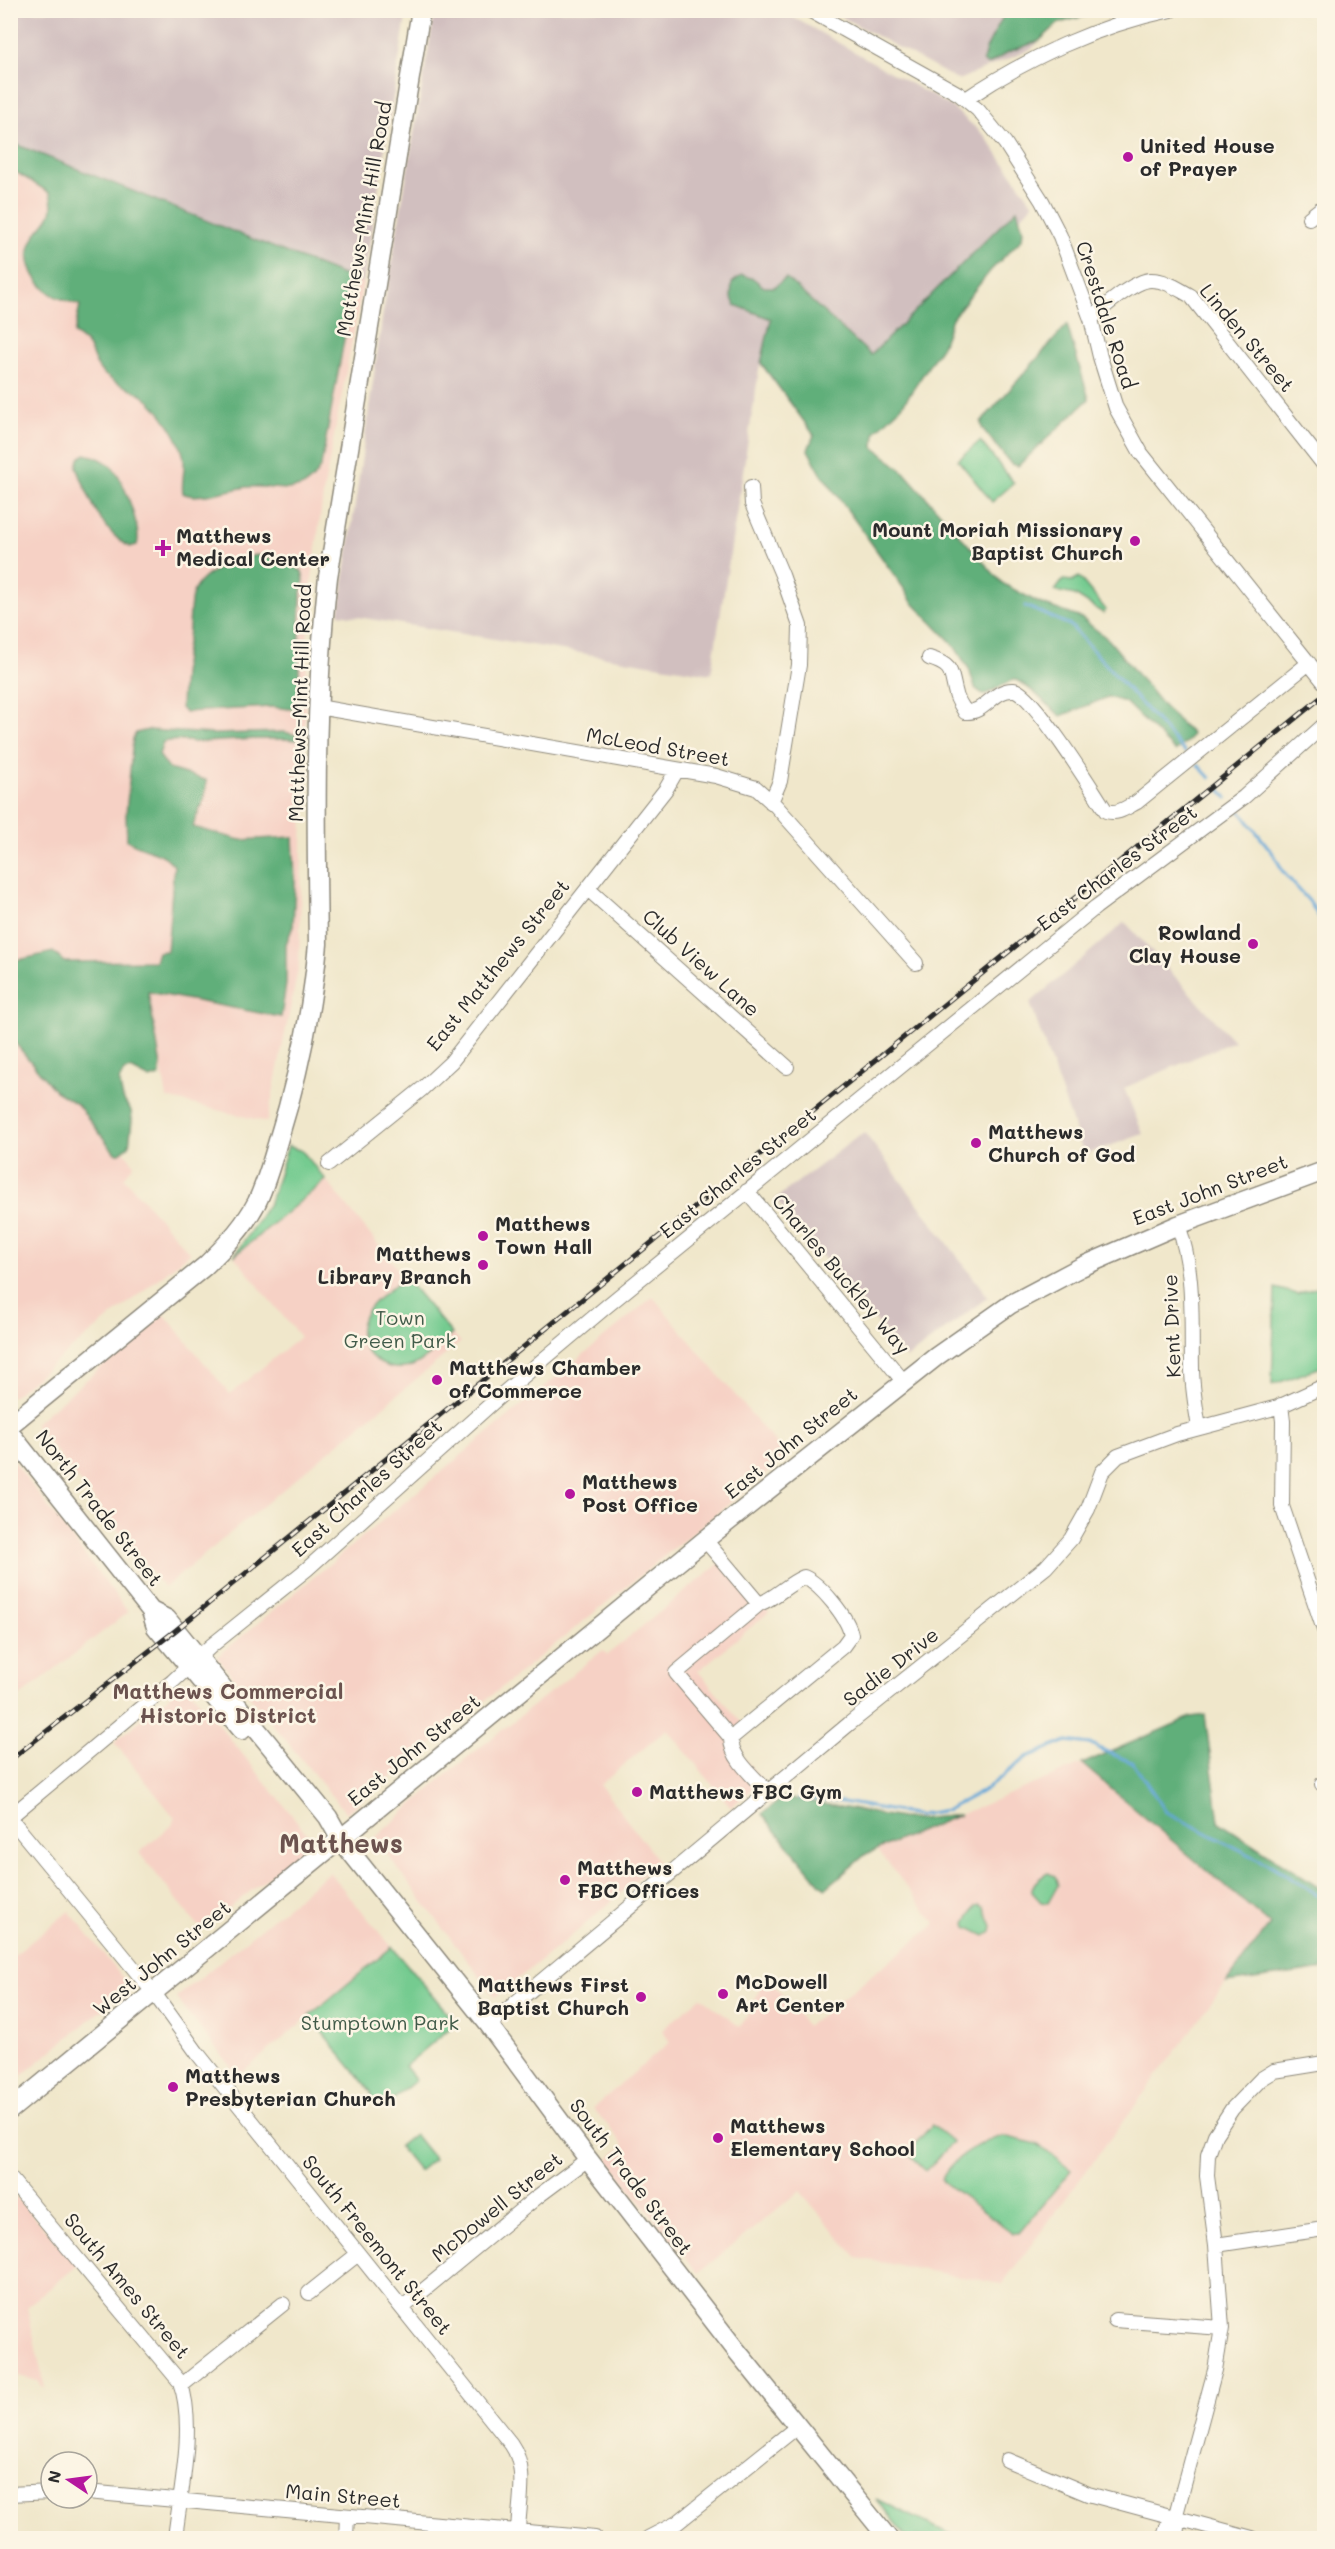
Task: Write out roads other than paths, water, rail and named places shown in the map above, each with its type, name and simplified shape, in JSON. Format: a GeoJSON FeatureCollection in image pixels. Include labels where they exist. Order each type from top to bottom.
{"type":"FeatureCollection","features":[{"type":"Feature","properties":{"kind":"main road","name":"Matthews-Mint Hill Road"},"geometry":{"type":"LineString","coordinates":[[10,1425],[206,1266],[229,1242],[249,1214],[263,1188],[281,1131],[307,1024],[318,944],[318,707],[321,637],[328,577],[421,10]]}},
{"type":"Feature","properties":{"kind":"main road","name":"East John Street"},"geometry":{"type":"LineString","coordinates":[[341,1840],[705,1540],[904,1382],[1011,1304],[1081,1267],[1178,1225],[1324,1171]]}},
{"type":"Feature","properties":{"kind":"main road","name":"North Trade Street"},"geometry":{"type":"LineString","coordinates":[[10,1433],[152,1611],[167,1619],[194,1662],[328,1817],[341,1840]]}},
{"type":"Feature","properties":{"kind":"main road","name":"West John Street"},"geometry":{"type":"LineString","coordinates":[[10,2110],[341,1840]]}},
{"type":"Feature","properties":{"kind":"main road","name":"South Trade Street"},"geometry":{"type":"LineString","coordinates":[[341,1840],[489,2025],[588,2159],[797,2427],[888,2538]]}},
{"type":"Feature","properties":{"kind":"street","name":"Crestdale Road"},"geometry":{"type":"LineString","coordinates":[[809,10],[966,99],[1005,143],[1042,201],[1070,258],[1091,320],[1112,396],[1141,453],[1324,682]]}},
{"type":"Feature","properties":{"kind":"street"},"geometry":{"type":"LineString","coordinates":[[966,99],[1028,61],[1105,30],[1172,10]]}},
{"type":"Feature","properties":{"kind":"street"},"geometry":{"type":"LineString","coordinates":[[1309,218],[1324,206]]}},
{"type":"Feature","properties":{"kind":"street","name":"Linden Street"},"geometry":{"type":"LineString","coordinates":[[1091,320],[1108,301],[1148,280],[1168,283],[1191,296],[1324,465]]}},
{"type":"Feature","properties":{"kind":"street"},"geometry":{"type":"LineString","coordinates":[[751,487],[752,504],[782,575],[800,626],[799,665],[780,781],[771,802]]}},
{"type":"Feature","properties":{"kind":"street"},"geometry":{"type":"LineString","coordinates":[[929,658],[943,664],[951,672],[956,695],[965,711],[975,711],[1004,690],[1015,690],[1023,694],[1053,731],[1106,810],[1110,812],[1119,811],[1137,802],[1309,663]]}},
{"type":"Feature","properties":{"kind":"street","name":"McLeod Street"},"geometry":{"type":"LineString","coordinates":[[318,707],[734,780],[749,785],[756,788],[771,802],[916,963]]}},
{"type":"Feature","properties":{"kind":"street","name":"East Charles Street"},"geometry":{"type":"LineString","coordinates":[[10,1817],[307,1569],[500,1396],[747,1191],[1096,907],[1244,797],[1324,725]]}},
{"type":"Feature","properties":{"kind":"street","name":"East Matthews Street"},"geometry":{"type":"LineString","coordinates":[[329,1164],[440,1073],[588,889],[666,789],[677,770]]}},
{"type":"Feature","properties":{"kind":"street","name":"Club View Lane"},"geometry":{"type":"LineString","coordinates":[[588,889],[786,1067]]}},
{"type":"Feature","properties":{"kind":"street","name":"Charles Buckley Way"},"geometry":{"type":"LineString","coordinates":[[747,1191],[904,1382]]}},
{"type":"Feature","properties":{"kind":"street","name":"Kent Drive"},"geometry":{"type":"LineString","coordinates":[[1178,1225],[1188,1258],[1192,1308],[1192,1370],[1199,1428]]}},
{"type":"Feature","properties":{"kind":"street","name":"Sadie Drive"},"geometry":{"type":"LineString","coordinates":[[489,2025],[849,1724],[1046,1567],[1071,1539],[1082,1522],[1102,1472],[1109,1463],[1127,1451],[1281,1405],[1324,1386]]}},
{"type":"Feature","properties":{"kind":"street"},"geometry":{"type":"LineString","coordinates":[[1281,1405],[1283,1421],[1282,1506],[1324,1630]]}},
{"type":"Feature","properties":{"kind":"street"},"geometry":{"type":"LineString","coordinates":[[705,1540],[759,1604]]}},
{"type":"Feature","properties":{"kind":"street"},"geometry":{"type":"LineString","coordinates":[[731,1738],[843,1646],[851,1635],[849,1624],[814,1582],[804,1577],[793,1581],[769,1601],[759,1604],[676,1673],[731,1738],[734,1753],[769,1793]]}},
{"type":"Feature","properties":{"kind":"street","name":"South Freemont Street"},"geometry":{"type":"LineString","coordinates":[[10,1817],[154,1993],[205,2062],[517,2452],[521,2470],[518,2535]]}},
{"type":"Feature","properties":{"kind":"street"},"geometry":{"type":"LineString","coordinates":[[1163,2538],[1167,2527],[1175,2518],[1215,2370],[1222,2328],[1216,2245],[1207,2176],[1208,2155],[1215,2135],[1232,2109],[1260,2079],[1274,2071],[1324,2063]]}},
{"type":"Feature","properties":{"kind":"street","name":"McDowell Street"},"geometry":{"type":"LineString","coordinates":[[402,2308],[537,2197],[588,2159]]}},
{"type":"Feature","properties":{"kind":"street","name":"South Ames Street"},"geometry":{"type":"LineString","coordinates":[[10,2178],[176,2374],[182,2385],[186,2401],[187,2426],[175,2538]]}},
{"type":"Feature","properties":{"kind":"street"},"geometry":{"type":"LineString","coordinates":[[1216,2245],[1324,2229]]}},
{"type":"Feature","properties":{"kind":"street"},"geometry":{"type":"LineString","coordinates":[[309,2293],[358,2253]]}},
{"type":"Feature","properties":{"kind":"street"},"geometry":{"type":"LineString","coordinates":[[182,2385],[284,2304]]}},
{"type":"Feature","properties":{"kind":"street"},"geometry":{"type":"LineString","coordinates":[[1114,2320],[1222,2328]]}},
{"type":"Feature","properties":{"kind":"street"},"geometry":{"type":"LineString","coordinates":[[648,2538],[677,2523],[797,2427]]}},
{"type":"Feature","properties":{"kind":"street"},"geometry":{"type":"LineString","coordinates":[[1007,2460],[1088,2494],[1252,2538]]}},
{"type":"Feature","properties":{"kind":"street"},"geometry":{"type":"LineString","coordinates":[[10,2494],[39,2493]]}},
{"type":"Feature","properties":{"kind":"street","name":"Main Street"},"geometry":{"type":"LineString","coordinates":[[99,2493],[347,2516],[518,2535],[595,2538]]}},
{"type":"Feature","properties":{"kind":"street"},"geometry":{"type":"LineString","coordinates":[[346,2538],[347,2516]]}},
{"type":"Feature","properties":{"kind":"street"},"geometry":{"type":"LineString","coordinates":[[1175,2518],[1178,2527],[1177,2538]]}},
{"type":"Feature","properties":{"kind":"waterway"},"geometry":{"type":"LineString","coordinates":[[1025,606],[1070,625],[1185,752]]}},
{"type":"Feature","properties":{"kind":"waterway"},"geometry":{"type":"LineString","coordinates":[[1198,765],[1210,778]]}},
{"type":"Feature","properties":{"kind":"waterway"},"geometry":{"type":"LineString","coordinates":[[1220,789],[1227,798]]}},
{"type":"Feature","properties":{"kind":"waterway"},"geometry":{"type":"LineString","coordinates":[[1240,811],[1275,856],[1283,872],[1309,901],[1324,925]]}},
{"type":"Feature","properties":{"kind":"waterway"},"geometry":{"type":"LineString","coordinates":[[799,1798],[837,1801],[918,1815],[946,1810],[985,1790],[1027,1757],[1067,1741],[1089,1744],[1133,1763],[1166,1812],[1272,1866],[1324,1899]]}},
{"type":"Feature","properties":{"kind":"railway"},"geometry":{"type":"LineString","coordinates":[[10,1760],[176,1630],[1324,695]]}},
{"type":"Feature","properties":{"kind":"place","name":"United House of Prayer"},"geometry":{"type":"Point","coordinates":[1128,157]}},
{"type":"Feature","properties":{"kind":"place","name":"Mount Moriah Missionary Baptist Church"},"geometry":{"type":"Point","coordinates":[1135,541]}},
{"type":"Feature","properties":{"kind":"place","name":"Matthews Medical Center"},"geometry":{"type":"Point","coordinates":[163,548]}},
{"type":"Feature","properties":{"kind":"place","name":"Rowland Clay House"},"geometry":{"type":"Point","coordinates":[1253,944]}},
{"type":"Feature","properties":{"kind":"place","name":"Matthews Church of God"},"geometry":{"type":"Point","coordinates":[976,1143]}},
{"type":"Feature","properties":{"kind":"place","name":"Matthews Town Hall"},"geometry":{"type":"Point","coordinates":[483,1236]}},
{"type":"Feature","properties":{"kind":"place","name":"Matthews Library Branch"},"geometry":{"type":"Point","coordinates":[483,1265]}},
{"type":"Feature","properties":{"kind":"place","name":"Matthews Chamber of Commerce"},"geometry":{"type":"Point","coordinates":[437,1380]}},
{"type":"Feature","properties":{"kind":"place","name":"Matthews Post Office"},"geometry":{"type":"Point","coordinates":[570,1494]}},
{"type":"Feature","properties":{"kind":"place","name":"Matthews FBC Gym"},"geometry":{"type":"Point","coordinates":[637,1792]}},
{"type":"Feature","properties":{"kind":"place","name":"Matthews FBC Offices"},"geometry":{"type":"Point","coordinates":[565,1880]}},
{"type":"Feature","properties":{"kind":"place","name":"McDowell Art Center"},"geometry":{"type":"Point","coordinates":[723,1994]}},
{"type":"Feature","properties":{"kind":"place","name":"Matthews First Baptist Church"},"geometry":{"type":"Point","coordinates":[641,1997]}},
{"type":"Feature","properties":{"kind":"place","name":"Matthews Presbyterian Church"},"geometry":{"type":"Point","coordinates":[173,2087]}},
{"type":"Feature","properties":{"kind":"place","name":"Matthews Elementary School"},"geometry":{"type":"Point","coordinates":[718,2138]}},
{"type":"Feature","properties":{"kind":"district","name":"Matthews Commercial Historic District"},"geometry":{"type":"Point","coordinates":[228,1704]}},
{"type":"Feature","properties":{"kind":"district","name":"Matthews"},"geometry":{"type":"Point","coordinates":[341,1844]}},
{"type":"Feature","properties":{"kind":"park label","name":"Town Green Park"},"geometry":{"type":"Point","coordinates":[400,1330]}},
{"type":"Feature","properties":{"kind":"park label","name":"Stumptown Park"},"geometry":{"type":"Point","coordinates":[380,2023]}}]}
